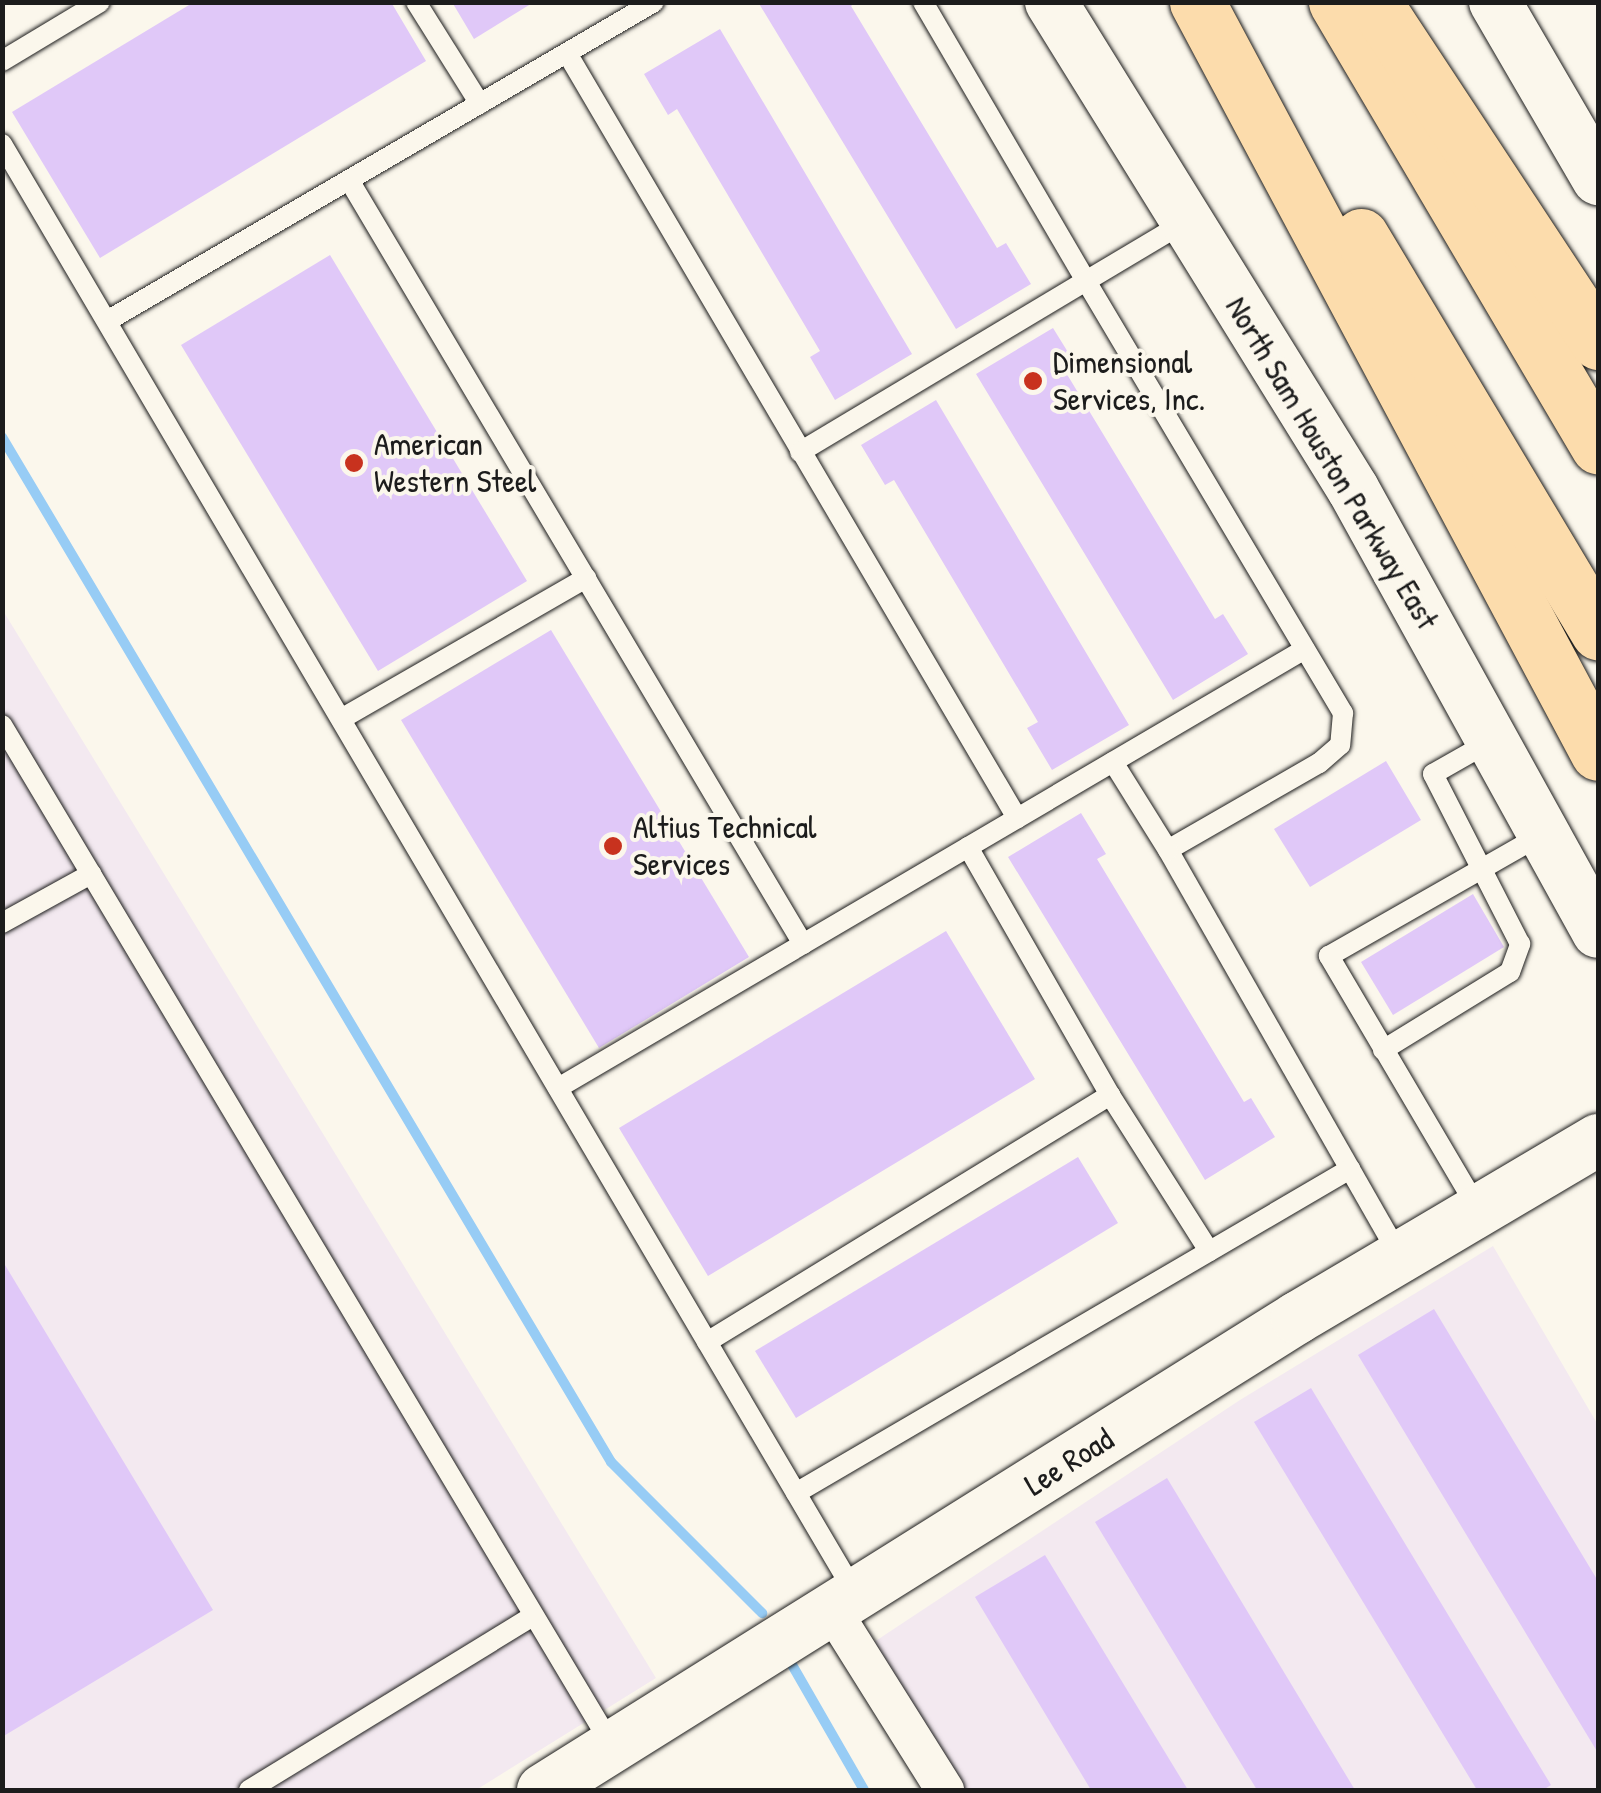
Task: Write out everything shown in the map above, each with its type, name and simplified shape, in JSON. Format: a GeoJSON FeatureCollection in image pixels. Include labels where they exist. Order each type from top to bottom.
{"type":"FeatureCollection","features":[{"type":"Feature","properties":{"kind":"highway"},"geometry":{"type":"LineString","coordinates":[[1197,2],[1598,753]]}},
{"type":"Feature","properties":{"kind":"highway"},"geometry":{"type":"LineString","coordinates":[[1220,2],[1598,632]]}},
{"type":"Feature","properties":{"kind":"highway"},"geometry":{"type":"LineString","coordinates":[[1336,2],[1598,446]]}},
{"type":"Feature","properties":{"kind":"highway"},"geometry":{"type":"LineString","coordinates":[[1374,2],[1598,342]]}},
{"type":"Feature","properties":{"kind":"main road","name":"North Sam Houston Parkway East"},"geometry":{"type":"LineString","coordinates":[[1051,2],[1353,489],[1492,740],[1570,865],[1598,932]]}},
{"type":"Feature","properties":{"kind":"main road"},"geometry":{"type":"LineString","coordinates":[[1495,2],[1598,179]]}},
{"type":"Feature","properties":{"kind":"main road","name":"Lee Road"},"geometry":{"type":"LineString","coordinates":[[543,1790],[1400,1256],[1598,1140]]}},
{"type":"Feature","properties":{"kind":"street"},"geometry":{"type":"LineString","coordinates":[[844,1602],[945,1790]]}},
{"type":"Feature","properties":{"kind":"lane"},"geometry":{"type":"LineString","coordinates":[[2,61],[100,2]]}},
{"type":"Feature","properties":{"kind":"lane"},"geometry":{"type":"LineString","coordinates":[[416,2],[480,104]]}},
{"type":"Feature","properties":{"kind":"lane"},"geometry":{"type":"LineString","coordinates":[[107,322],[654,2]]}},
{"type":"Feature","properties":{"kind":"lane"},"geometry":{"type":"LineString","coordinates":[[923,2],[1343,712],[1340,745],[1319,763],[1168,850]]}},
{"type":"Feature","properties":{"kind":"lane"},"geometry":{"type":"LineString","coordinates":[[567,53],[1017,818]]}},
{"type":"Feature","properties":{"kind":"lane"},"geometry":{"type":"LineString","coordinates":[[2,144],[796,1493],[844,1602]]}},
{"type":"Feature","properties":{"kind":"lane"},"geometry":{"type":"LineString","coordinates":[[349,180],[803,944]]}},
{"type":"Feature","properties":{"kind":"lane"},"geometry":{"type":"LineString","coordinates":[[800,452],[1187,221]]}},
{"type":"Feature","properties":{"kind":"lane"},"geometry":{"type":"LineString","coordinates":[[341,719],[586,578]]}},
{"type":"Feature","properties":{"kind":"lane"},"geometry":{"type":"LineString","coordinates":[[558,1088],[1305,649]]}},
{"type":"Feature","properties":{"kind":"lane"},"geometry":{"type":"LineString","coordinates":[[4,730],[612,1746]]}},
{"type":"Feature","properties":{"kind":"lane"},"geometry":{"type":"LineString","coordinates":[[1383,1050],[1510,972],[1520,944],[1432,774],[1492,740]]}},
{"type":"Feature","properties":{"kind":"lane"},"geometry":{"type":"LineString","coordinates":[[1114,762],[1400,1256]]}},
{"type":"Feature","properties":{"kind":"lane"},"geometry":{"type":"LineString","coordinates":[[968,847],[1110,1095],[1209,1251]]}},
{"type":"Feature","properties":{"kind":"lane"},"geometry":{"type":"LineString","coordinates":[[1480,1210],[1329,956],[1482,867],[1570,865]]}},
{"type":"Feature","properties":{"kind":"lane"},"geometry":{"type":"LineString","coordinates":[[2,923],[91,874]]}},
{"type":"Feature","properties":{"kind":"lane"},"geometry":{"type":"LineString","coordinates":[[707,1342],[1110,1095]]}},
{"type":"Feature","properties":{"kind":"lane"},"geometry":{"type":"LineString","coordinates":[[796,1493],[1350,1169]]}},
{"type":"Feature","properties":{"kind":"lane"},"geometry":{"type":"LineString","coordinates":[[250,1790],[533,1616]]}},
{"type":"Feature","properties":{"kind":"shaded area"},"geometry":{"type":"Polygon","coordinates":[[[2,609],[656,1678],[476,1790],[3,1790],[2,609]]]}},
{"type":"Feature","properties":{"kind":"shaded area"},"geometry":{"type":"Polygon","coordinates":[[[1493,1246],[1598,1425],[1598,1790],[944,1790],[859,1652],[1240,1400],[1493,1246]]]}},
{"type":"Feature","properties":{"kind":"building"},"geometry":{"type":"Polygon","coordinates":[[[194,2],[391,2],[426,61],[100,258],[12,112],[194,2]]]}},
{"type":"Feature","properties":{"kind":"building"},"geometry":{"type":"Polygon","coordinates":[[[452,2],[534,2],[474,39],[452,2]]]}},
{"type":"Feature","properties":{"kind":"building"},"geometry":{"type":"Polygon","coordinates":[[[758,2],[856,2],[851,6],[997,248],[1006,243],[1031,284],[956,329],[758,2]]]}},
{"type":"Feature","properties":{"kind":"building"},"geometry":{"type":"Polygon","coordinates":[[[720,29],[912,354],[835,400],[810,357],[820,351],[677,109],[668,115],[644,74],[720,29]]]}},
{"type":"Feature","properties":{"kind":"building","name":"American Western Steel"},"geometry":{"type":"Polygon","coordinates":[[[330,255],[527,581],[378,671],[181,345],[330,255]]]}},
{"type":"Feature","properties":{"kind":"building"},"geometry":{"type":"Polygon","coordinates":[[[1053,328],[1079,370],[1068,376],[1215,619],[1223,614],[1248,654],[1173,700],[976,374],[1053,328]]]}},
{"type":"Feature","properties":{"kind":"building"},"geometry":{"type":"Polygon","coordinates":[[[936,400],[1129,725],[1052,770],[1027,728],[1038,722],[894,480],[885,485],[861,445],[936,400]]]}},
{"type":"Feature","properties":{"kind":"building"},"geometry":{"type":"Polygon","coordinates":[[[551,630],[749,957],[599,1048],[401,720],[551,630]]]}},
{"type":"Feature","properties":{"kind":"building"},"geometry":{"type":"Polygon","coordinates":[[[1386,761],[1421,820],[1310,887],[1274,829],[1386,761]]]}},
{"type":"Feature","properties":{"kind":"building"},"geometry":{"type":"Polygon","coordinates":[[[1081,813],[1106,854],[1097,859],[1244,1102],[1251,1098],[1275,1137],[1205,1180],[1008,857],[1081,813]]]}},
{"type":"Feature","properties":{"kind":"building"},"geometry":{"type":"Polygon","coordinates":[[[1473,894],[1504,947],[1393,1015],[1361,962],[1473,894]]]}},
{"type":"Feature","properties":{"kind":"building"},"geometry":{"type":"Polygon","coordinates":[[[946,931],[1035,1079],[708,1276],[619,1128],[946,931]]]}},
{"type":"Feature","properties":{"kind":"building"},"geometry":{"type":"Polygon","coordinates":[[[1078,1157],[1118,1223],[796,1418],[755,1351],[1078,1157]]]}},
{"type":"Feature","properties":{"kind":"building"},"geometry":{"type":"Polygon","coordinates":[[[2,1260],[213,1610],[2,1737],[2,1260]]]}},
{"type":"Feature","properties":{"kind":"building"},"geometry":{"type":"Polygon","coordinates":[[[1434,1309],[1598,1581],[1598,1753],[1358,1355],[1434,1309]]]}},
{"type":"Feature","properties":{"kind":"building"},"geometry":{"type":"Polygon","coordinates":[[[1311,1388],[1551,1785],[1543,1790],[1477,1790],[1254,1422],[1311,1388]]]}},
{"type":"Feature","properties":{"kind":"building"},"geometry":{"type":"Polygon","coordinates":[[[1167,1478],[1355,1790],[1257,1790],[1095,1522],[1167,1478]]]}},
{"type":"Feature","properties":{"kind":"building"},"geometry":{"type":"Polygon","coordinates":[[[1045,1555],[1188,1790],[1091,1790],[975,1597],[1045,1555]]]}},
{"type":"Feature","properties":{"kind":"waterway"},"geometry":{"type":"LineString","coordinates":[[2,437],[611,1462],[762,1613]]}},
{"type":"Feature","properties":{"kind":"waterway"},"geometry":{"type":"LineString","coordinates":[[791,1663],[864,1790]]}},
{"type":"Feature","properties":{"kind":"place","name":"Dimensional Services, Inc."},"geometry":{"type":"Point","coordinates":[1033,381]}},
{"type":"Feature","properties":{"kind":"place","name":"American Western Steel"},"geometry":{"type":"Point","coordinates":[354,463]}},
{"type":"Feature","properties":{"kind":"place","name":"Altius Technical Services"},"geometry":{"type":"Point","coordinates":[613,846]}}]}
